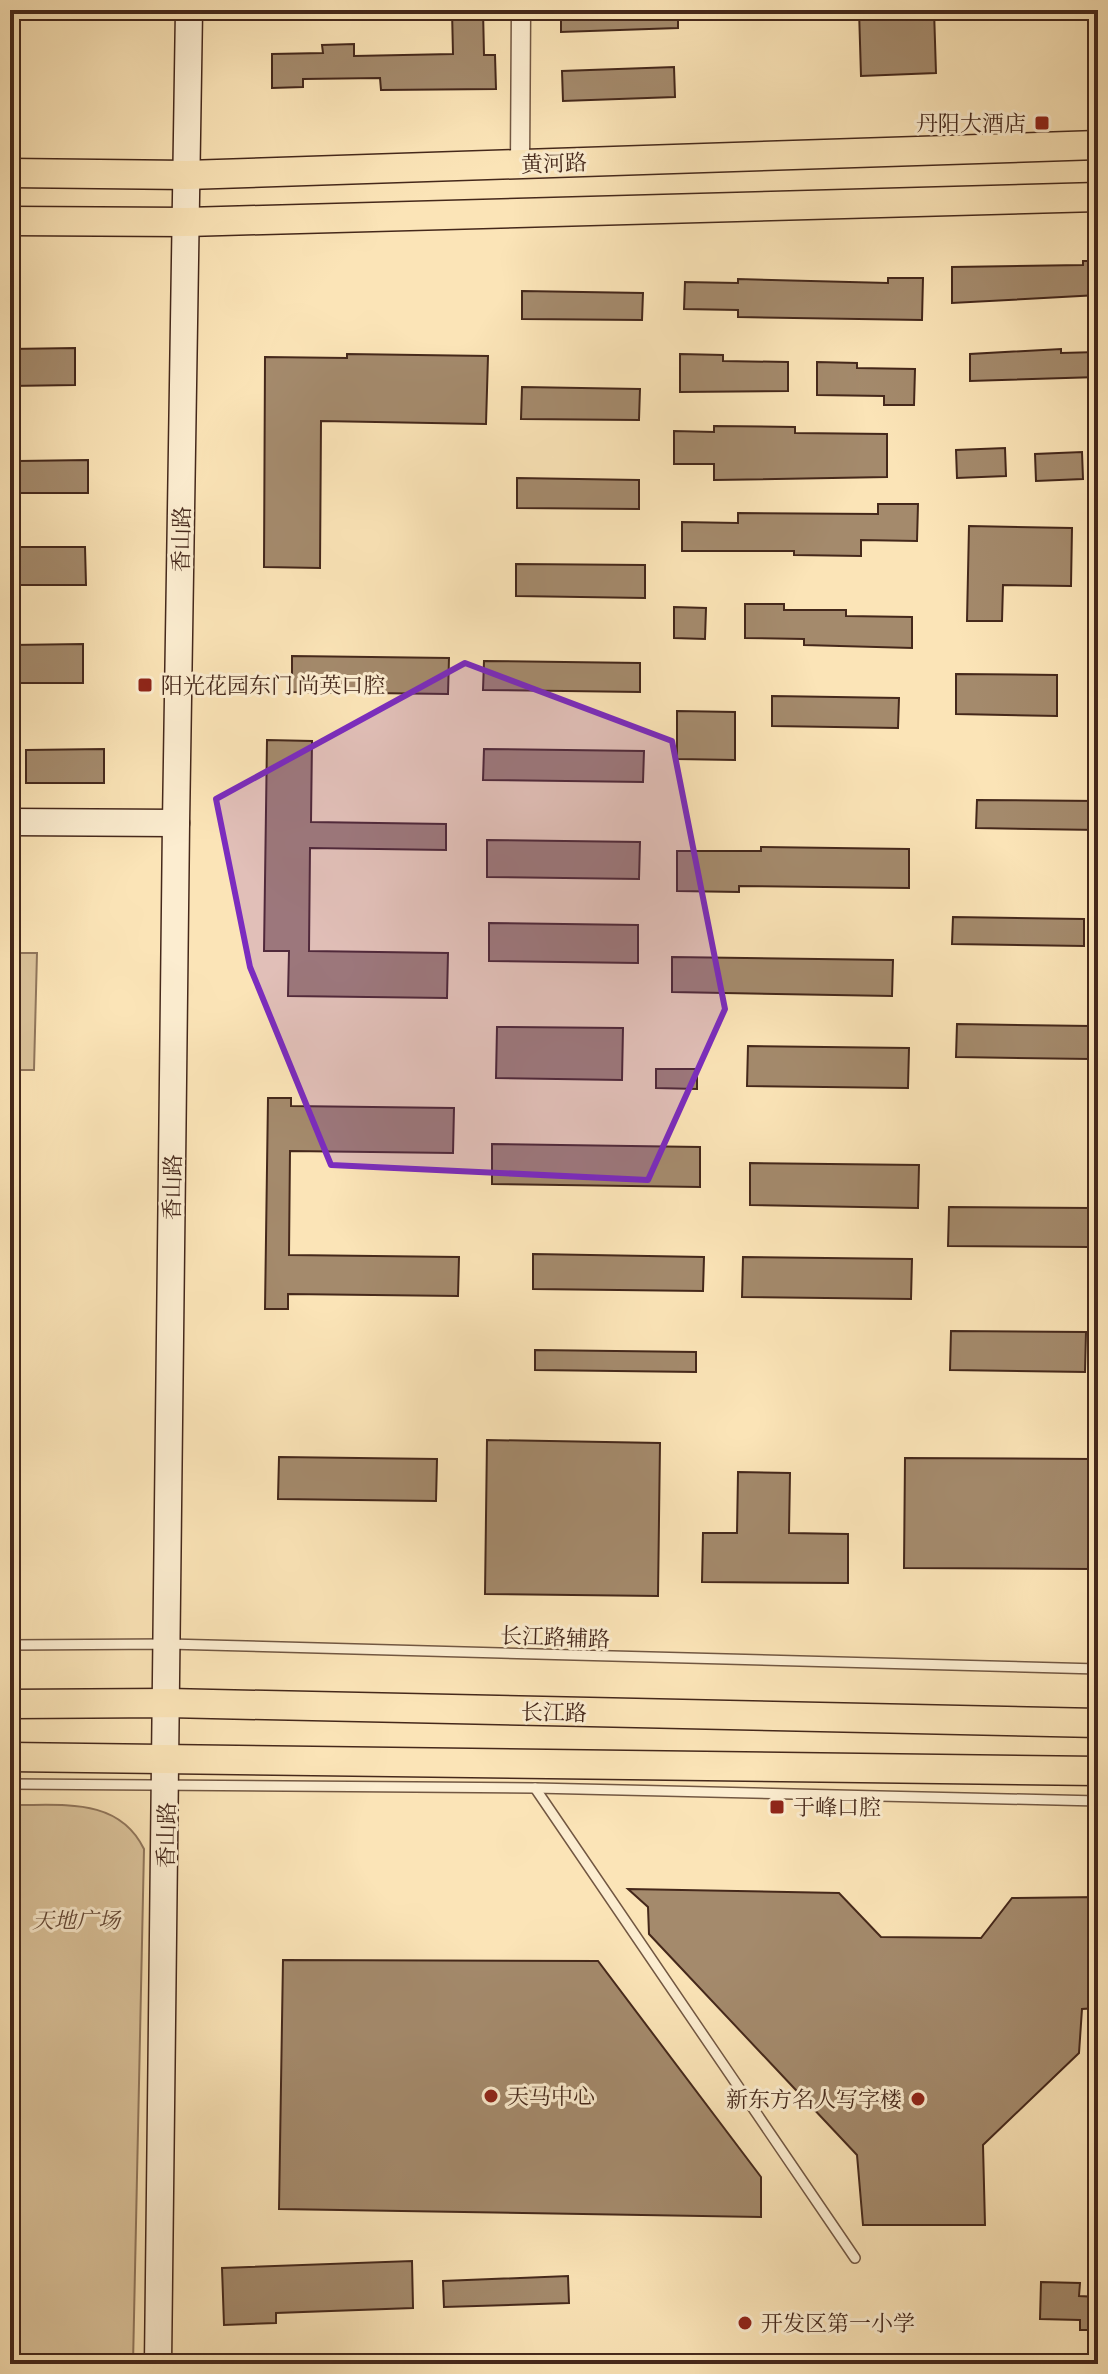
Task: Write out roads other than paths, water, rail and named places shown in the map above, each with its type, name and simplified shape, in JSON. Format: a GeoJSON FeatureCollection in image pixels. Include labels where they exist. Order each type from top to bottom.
{"type":"FeatureCollection","features":[{"type":"Feature","properties":{"kind":"main road","name":"黄河路"},"geometry":{"type":"LineString","coordinates":[[10,173],[187,175],[1098,145]]}},
{"type":"Feature","properties":{"kind":"main road"},"geometry":{"type":"LineString","coordinates":[[10,221],[187,222],[1098,197]]}},
{"type":"Feature","properties":{"kind":"main road","name":"长江路"},"geometry":{"type":"LineString","coordinates":[[10,1704],[168,1703],[1098,1723]]}},
{"type":"Feature","properties":{"kind":"main road"},"geometry":{"type":"LineString","coordinates":[[10,1757],[167,1771],[1098,1771]]}},
{"type":"Feature","properties":{"kind":"street","name":"香山路"},"geometry":{"type":"LineString","coordinates":[[158,2364],[189,10]]}},
{"type":"Feature","properties":{"kind":"street"},"geometry":{"type":"LineString","coordinates":[[520,164],[521,10]]}},
{"type":"Feature","properties":{"kind":"street"},"geometry":{"type":"LineString","coordinates":[[10,822],[176,823]]}},
{"type":"Feature","properties":{"kind":"lane","name":"长江路辅路"},"geometry":{"type":"LineString","coordinates":[[10,1645],[168,1644],[1098,1669]]}},
{"type":"Feature","properties":{"kind":"lane"},"geometry":{"type":"LineString","coordinates":[[10,1784],[167,1771],[535,1788],[1098,1801]]}},
{"type":"Feature","properties":{"kind":"lane"},"geometry":{"type":"LineString","coordinates":[[535,1788],[855,2258]]}},
{"type":"Feature","properties":{"kind":"place","name":"丹阳大酒店"},"geometry":{"type":"Point","coordinates":[1042,123]}},
{"type":"Feature","properties":{"kind":"place","name":"阳光花园东门 尚英口腔"},"geometry":{"type":"Point","coordinates":[145,685]}},
{"type":"Feature","properties":{"kind":"place","name":"于峰口腔"},"geometry":{"type":"Point","coordinates":[777,1807]}},
{"type":"Feature","properties":{"kind":"place","name":"天马中心"},"geometry":{"type":"Point","coordinates":[491,2096]}},
{"type":"Feature","properties":{"kind":"place","name":"新东方名人写字楼"},"geometry":{"type":"Point","coordinates":[918,2099]}},
{"type":"Feature","properties":{"kind":"place","name":"开发区第一小学"},"geometry":{"type":"Point","coordinates":[745,2323]}},
{"type":"Feature","properties":{"kind":"park label","name":"天地广场"},"geometry":{"type":"Point","coordinates":[76,1920]}}]}
